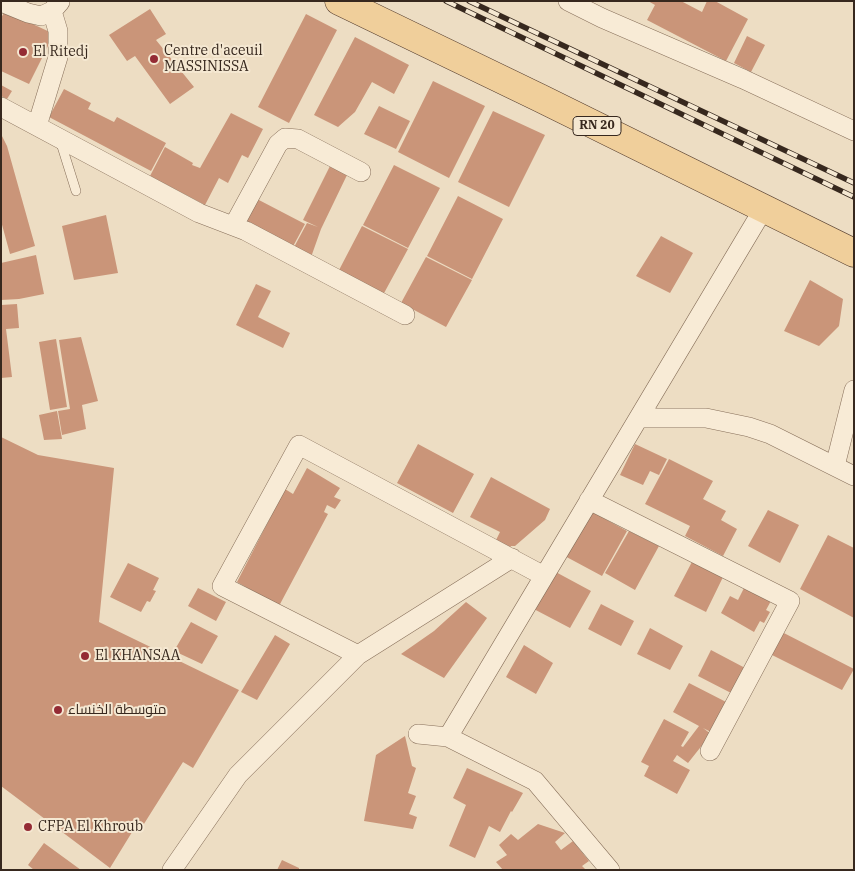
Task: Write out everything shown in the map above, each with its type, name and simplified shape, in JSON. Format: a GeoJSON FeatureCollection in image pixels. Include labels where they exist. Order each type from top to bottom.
{"type":"FeatureCollection","features":[{"type":"Feature","properties":{"kind":"main road","name":"RN 20"},"geometry":{"type":"LineString","coordinates":[[339,1],[854,253]]}},
{"type":"Feature","properties":{"kind":"street"},"geometry":{"type":"LineString","coordinates":[[568,1],[854,131]]}},
{"type":"Feature","properties":{"kind":"street"},"geometry":{"type":"LineString","coordinates":[[1,2],[40,16],[56,6],[58,57],[37,126]]}},
{"type":"Feature","properties":{"kind":"street"},"geometry":{"type":"LineString","coordinates":[[1,107],[199,213],[234,225],[405,314]]}},
{"type":"Feature","properties":{"kind":"street"},"geometry":{"type":"LineString","coordinates":[[234,225],[278,144],[285,138],[298,139],[361,172]]}},
{"type":"Feature","properties":{"kind":"street"},"geometry":{"type":"LineString","coordinates":[[448,737],[764,208]]}},
{"type":"Feature","properties":{"kind":"street"},"geometry":{"type":"LineString","coordinates":[[835,466],[854,390]]}},
{"type":"Feature","properties":{"kind":"street"},"geometry":{"type":"LineString","coordinates":[[639,418],[706,418],[742,425],[770,434],[854,476]]}},
{"type":"Feature","properties":{"kind":"street"},"geometry":{"type":"LineString","coordinates":[[358,655],[222,586],[299,445],[544,576]]}},
{"type":"Feature","properties":{"kind":"street"},"geometry":{"type":"LineString","coordinates":[[589,500],[790,601],[710,751]]}},
{"type":"Feature","properties":{"kind":"street"},"geometry":{"type":"LineString","coordinates":[[172,870],[238,774],[358,655],[512,558]]}},
{"type":"Feature","properties":{"kind":"street"},"geometry":{"type":"LineString","coordinates":[[418,734],[448,737],[534,782],[610,870]]}},
{"type":"Feature","properties":{"kind":"lane"},"geometry":{"type":"LineString","coordinates":[[59,138],[76,191]]}},
{"type":"Feature","properties":{"kind":"building"},"geometry":{"type":"Polygon","coordinates":[[[648,1],[681,1],[702,12],[707,1],[715,1],[748,19],[726,61],[647,20],[655,5],[648,1]]]}},
{"type":"Feature","properties":{"kind":"building","name":"Centre d'aceuil MASSINISSA"},"geometry":{"type":"Polygon","coordinates":[[[150,9],[166,34],[156,40],[194,87],[170,104],[135,56],[127,61],[109,35],[150,9]]]}},
{"type":"Feature","properties":{"kind":"building","name":"El Ritedj"},"geometry":{"type":"Polygon","coordinates":[[[5,11],[54,34],[29,84],[1,71],[1,18],[5,11]]]}},
{"type":"Feature","properties":{"kind":"building"},"geometry":{"type":"Polygon","coordinates":[[[306,14],[337,30],[289,123],[258,107],[306,14]]]}},
{"type":"Feature","properties":{"kind":"building"},"geometry":{"type":"Polygon","coordinates":[[[747,36],[765,45],[751,72],[734,63],[747,36]]]}},
{"type":"Feature","properties":{"kind":"building"},"geometry":{"type":"Polygon","coordinates":[[[355,37],[409,65],[394,94],[372,82],[355,112],[338,127],[314,115],[355,37]]]}},
{"type":"Feature","properties":{"kind":"building"},"geometry":{"type":"Polygon","coordinates":[[[433,81],[485,106],[449,178],[398,152],[433,81]]]}},
{"type":"Feature","properties":{"kind":"building"},"geometry":{"type":"Polygon","coordinates":[[[1,85],[12,91],[7,99],[1,96],[1,85]]]}},
{"type":"Feature","properties":{"kind":"building"},"geometry":{"type":"Polygon","coordinates":[[[64,89],[91,103],[88,109],[114,122],[117,117],[166,143],[151,171],[49,117],[64,89]]]}},
{"type":"Feature","properties":{"kind":"building"},"geometry":{"type":"Polygon","coordinates":[[[379,106],[410,121],[396,149],[364,134],[379,106]]]}},
{"type":"Feature","properties":{"kind":"building"},"geometry":{"type":"Polygon","coordinates":[[[493,111],[545,135],[509,207],[458,182],[493,111]]]}},
{"type":"Feature","properties":{"kind":"building"},"geometry":{"type":"Polygon","coordinates":[[[231,113],[263,129],[248,158],[242,155],[228,183],[219,178],[205,205],[150,176],[165,147],[193,163],[192,165],[200,168],[231,113]]]}},
{"type":"Feature","properties":{"kind":"building"},"geometry":{"type":"Polygon","coordinates":[[[1,134],[7,146],[35,246],[10,254],[1,221],[1,134]]]}},
{"type":"Feature","properties":{"kind":"building"},"geometry":{"type":"Polygon","coordinates":[[[394,165],[440,188],[408,248],[363,225],[394,165]]]}},
{"type":"Feature","properties":{"kind":"building"},"geometry":{"type":"Polygon","coordinates":[[[330,166],[347,175],[321,229],[310,260],[292,251],[307,223],[318,227],[303,220],[330,166]]]}},
{"type":"Feature","properties":{"kind":"building"},"geometry":{"type":"Polygon","coordinates":[[[458,196],[503,219],[472,279],[427,256],[458,196]]]}},
{"type":"Feature","properties":{"kind":"building"},"geometry":{"type":"Polygon","coordinates":[[[257,199],[305,224],[290,252],[242,227],[257,199]]]}},
{"type":"Feature","properties":{"kind":"building"},"geometry":{"type":"Polygon","coordinates":[[[106,215],[118,273],[74,280],[62,226],[106,215]]]}},
{"type":"Feature","properties":{"kind":"building"},"geometry":{"type":"Polygon","coordinates":[[[362,226],[408,249],[383,295],[338,272],[362,226]]]}},
{"type":"Feature","properties":{"kind":"building"},"geometry":{"type":"Polygon","coordinates":[[[661,236],[693,253],[670,293],[636,276],[661,236]]]}},
{"type":"Feature","properties":{"kind":"building"},"geometry":{"type":"Polygon","coordinates":[[[36,255],[44,294],[1,300],[1,263],[36,255]]]}},
{"type":"Feature","properties":{"kind":"building"},"geometry":{"type":"Polygon","coordinates":[[[426,257],[472,280],[446,327],[401,303],[426,257]]]}},
{"type":"Feature","properties":{"kind":"building"},"geometry":{"type":"Polygon","coordinates":[[[810,280],[843,299],[839,326],[819,346],[784,331],[810,280]]]}},
{"type":"Feature","properties":{"kind":"building"},"geometry":{"type":"Polygon","coordinates":[[[256,284],[271,291],[258,317],[290,333],[283,348],[236,325],[256,284]]]}},
{"type":"Feature","properties":{"kind":"building"},"geometry":{"type":"Polygon","coordinates":[[[17,304],[19,328],[6,329],[12,377],[1,378],[1,305],[17,304]]]}},
{"type":"Feature","properties":{"kind":"building"},"geometry":{"type":"Polygon","coordinates":[[[81,337],[98,401],[82,405],[86,429],[62,435],[58,411],[70,409],[59,340],[81,337]]]}},
{"type":"Feature","properties":{"kind":"building"},"geometry":{"type":"Polygon","coordinates":[[[56,339],[67,407],[50,410],[39,342],[56,339]]]}},
{"type":"Feature","properties":{"kind":"building"},"geometry":{"type":"Polygon","coordinates":[[[57,411],[62,439],[44,440],[39,415],[57,411]]]}},
{"type":"Feature","properties":{"kind":"building","name":"El KHANSAA"},"geometry":{"type":"Polygon","coordinates":[[[1,437],[38,455],[114,468],[99,622],[239,690],[193,768],[183,762],[142,827],[137,824],[110,868],[1,786],[1,437]]]}},
{"type":"Feature","properties":{"kind":"building"},"geometry":{"type":"Polygon","coordinates":[[[418,444],[474,474],[453,513],[397,483],[418,444]]]}},
{"type":"Feature","properties":{"kind":"building"},"geometry":{"type":"Polygon","coordinates":[[[635,444],[667,459],[659,475],[650,471],[643,485],[620,475],[635,444]]]}},
{"type":"Feature","properties":{"kind":"building"},"geometry":{"type":"Polygon","coordinates":[[[669,459],[713,481],[703,499],[726,511],[721,520],[737,529],[723,556],[685,536],[690,526],[645,504],[669,459]]]}},
{"type":"Feature","properties":{"kind":"building"},"geometry":{"type":"Polygon","coordinates":[[[307,468],[340,488],[334,497],[341,500],[335,509],[327,505],[324,512],[328,514],[279,606],[237,582],[285,489],[293,494],[307,468]]]}},
{"type":"Feature","properties":{"kind":"building"},"geometry":{"type":"Polygon","coordinates":[[[491,477],[550,509],[545,520],[515,546],[511,546],[508,551],[494,544],[500,532],[470,517],[491,477]]]}},
{"type":"Feature","properties":{"kind":"building"},"geometry":{"type":"Polygon","coordinates":[[[587,509],[627,531],[602,576],[561,554],[587,509]]]}},
{"type":"Feature","properties":{"kind":"building"},"geometry":{"type":"Polygon","coordinates":[[[768,510],[799,525],[780,563],[748,546],[768,510]]]}},
{"type":"Feature","properties":{"kind":"building"},"geometry":{"type":"Polygon","coordinates":[[[629,531],[659,546],[635,590],[605,573],[629,531]]]}},
{"type":"Feature","properties":{"kind":"building"},"geometry":{"type":"Polygon","coordinates":[[[828,535],[854,548],[854,618],[800,589],[828,535]]]}},
{"type":"Feature","properties":{"kind":"building"},"geometry":{"type":"Polygon","coordinates":[[[693,560],[724,575],[706,612],[674,596],[693,560]]]}},
{"type":"Feature","properties":{"kind":"building"},"geometry":{"type":"Polygon","coordinates":[[[128,563],[159,578],[153,590],[156,591],[150,602],[147,601],[141,612],[110,597],[128,563]]]}},
{"type":"Feature","properties":{"kind":"building"},"geometry":{"type":"Polygon","coordinates":[[[552,570],[591,591],[570,628],[530,607],[552,570]]]}},
{"type":"Feature","properties":{"kind":"building"},"geometry":{"type":"Polygon","coordinates":[[[746,584],[772,599],[766,610],[770,612],[764,623],[760,621],[754,632],[721,613],[730,596],[738,600],[746,584]]]}},
{"type":"Feature","properties":{"kind":"building"},"geometry":{"type":"Polygon","coordinates":[[[198,588],[226,602],[216,621],[188,606],[198,588]]]}},
{"type":"Feature","properties":{"kind":"building"},"geometry":{"type":"Polygon","coordinates":[[[466,602],[487,618],[444,678],[401,654],[434,631],[466,602]]]}},
{"type":"Feature","properties":{"kind":"building"},"geometry":{"type":"Polygon","coordinates":[[[601,604],[634,621],[621,646],[588,629],[601,604]]]}},
{"type":"Feature","properties":{"kind":"building"},"geometry":{"type":"Polygon","coordinates":[[[191,622],[218,636],[202,664],[174,651],[191,622]]]}},
{"type":"Feature","properties":{"kind":"building"},"geometry":{"type":"Polygon","coordinates":[[[650,628],[683,646],[670,670],[637,654],[650,628]]]}},
{"type":"Feature","properties":{"kind":"building"},"geometry":{"type":"Polygon","coordinates":[[[778,630],[854,669],[842,690],[766,652],[778,630]]]}},
{"type":"Feature","properties":{"kind":"building"},"geometry":{"type":"Polygon","coordinates":[[[275,635],[290,644],[257,700],[241,692],[275,635]]]}},
{"type":"Feature","properties":{"kind":"building"},"geometry":{"type":"Polygon","coordinates":[[[524,645],[553,663],[536,694],[506,677],[524,645]]]}},
{"type":"Feature","properties":{"kind":"building"},"geometry":{"type":"Polygon","coordinates":[[[711,650],[747,669],[733,694],[698,676],[711,650]]]}},
{"type":"Feature","properties":{"kind":"building"},"geometry":{"type":"Polygon","coordinates":[[[689,683],[730,704],[713,733],[703,728],[711,734],[688,763],[677,755],[673,761],[690,770],[677,794],[644,776],[649,766],[641,762],[664,719],[689,732],[681,746],[683,747],[699,726],[673,712],[689,683]]]}},
{"type":"Feature","properties":{"kind":"building"},"geometry":{"type":"Polygon","coordinates":[[[405,736],[412,766],[416,768],[408,793],[416,796],[409,814],[417,817],[413,829],[364,821],[376,755],[405,736]]]}},
{"type":"Feature","properties":{"kind":"building"},"geometry":{"type":"Polygon","coordinates":[[[467,768],[523,793],[500,832],[489,826],[475,858],[449,846],[466,805],[453,798],[467,768]]]}},
{"type":"Feature","properties":{"kind":"building"},"geometry":{"type":"Polygon","coordinates":[[[538,824],[565,833],[555,842],[561,850],[573,841],[589,861],[582,866],[586,870],[503,870],[496,862],[507,855],[499,845],[511,834],[518,840],[538,824]]]}},
{"type":"Feature","properties":{"kind":"building"},"geometry":{"type":"Polygon","coordinates":[[[44,843],[81,870],[34,870],[28,865],[44,843]]]}},
{"type":"Feature","properties":{"kind":"building"},"geometry":{"type":"Polygon","coordinates":[[[282,860],[299,868],[299,870],[277,870],[282,860]]]}},
{"type":"Feature","properties":{"kind":"railway"},"geometry":{"type":"LineString","coordinates":[[446,1],[854,197]]}},
{"type":"Feature","properties":{"kind":"railway"},"geometry":{"type":"LineString","coordinates":[[469,1],[854,183]]}},
{"type":"Feature","properties":{"kind":"place","name":"El Ritedj"},"geometry":{"type":"Point","coordinates":[23,52]}},
{"type":"Feature","properties":{"kind":"place","name":"Centre d'aceuil MASSINISSA"},"geometry":{"type":"Point","coordinates":[154,59]}},
{"type":"Feature","properties":{"kind":"place","name":"El KHANSAA"},"geometry":{"type":"Point","coordinates":[85,656]}},
{"type":"Feature","properties":{"kind":"place","name":"متوسطة الخنساء"},"geometry":{"type":"Point","coordinates":[58,710]}},
{"type":"Feature","properties":{"kind":"place","name":"CFPA El Khroub"},"geometry":{"type":"Point","coordinates":[28,827]}}]}
